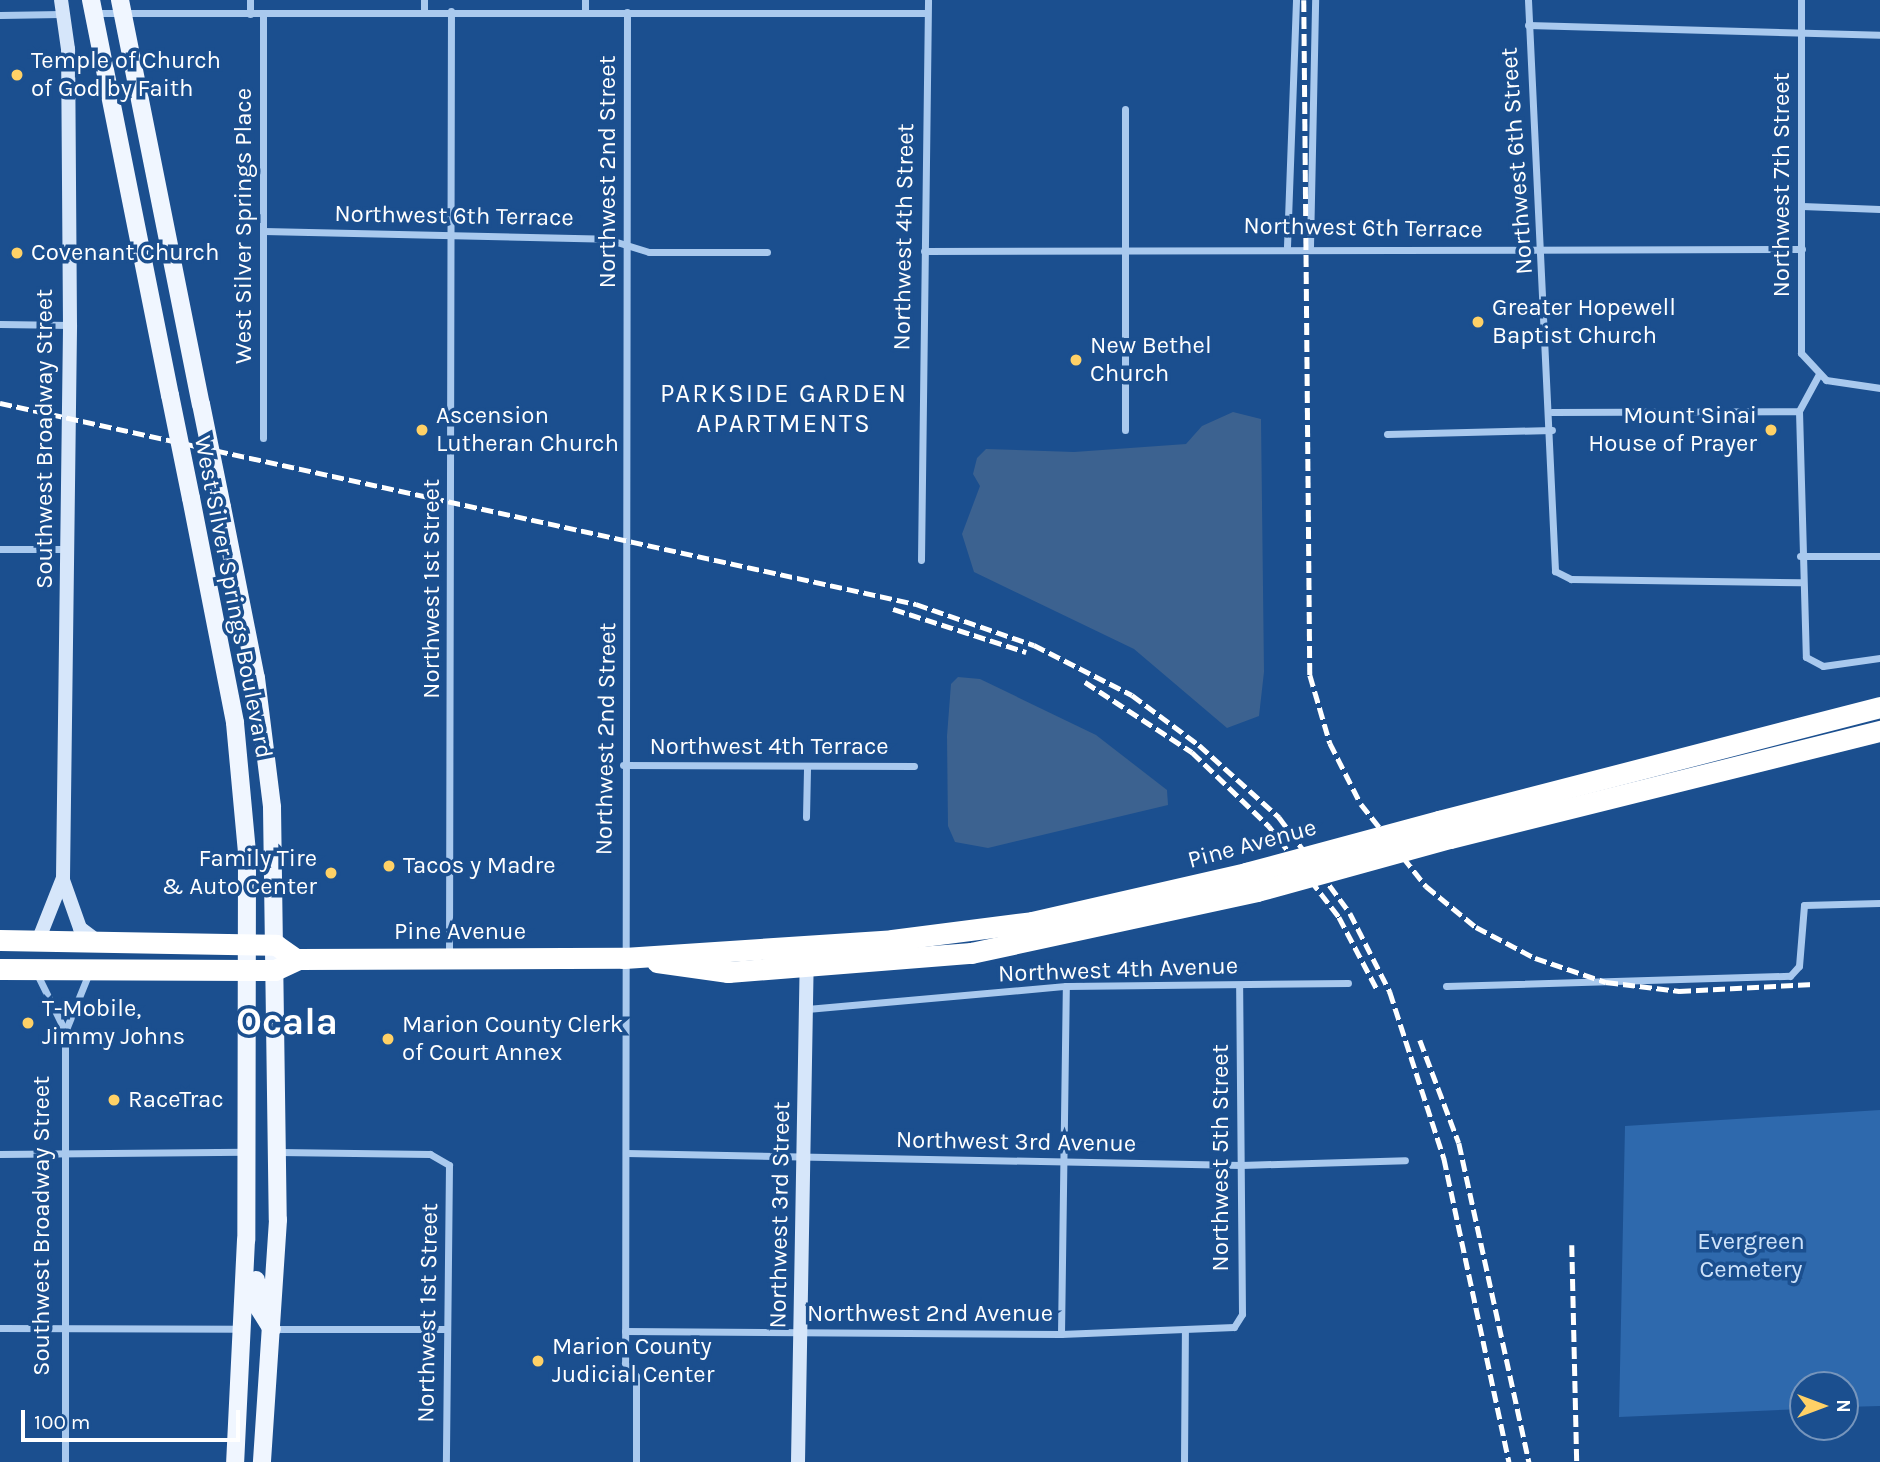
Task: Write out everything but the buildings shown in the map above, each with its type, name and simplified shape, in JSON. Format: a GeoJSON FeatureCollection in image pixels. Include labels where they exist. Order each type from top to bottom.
{"type":"FeatureCollection","features":[{"type":"Feature","properties":{"kind":"highway","name":"Pine Avenue"},"geometry":{"type":"LineString","coordinates":[[624,958],[728,972],[807,969],[1009,946],[1445,830],[1880,707]]}},
{"type":"Feature","properties":{"kind":"highway","name":"Pine Avenue"},"geometry":{"type":"LineString","coordinates":[[1445,830],[1880,731]]}},
{"type":"Feature","properties":{"kind":"highway","name":"Pine Avenue"},"geometry":{"type":"LineString","coordinates":[[0,969],[275,970],[296,959],[624,958],[969,931],[1252,882]]}},
{"type":"Feature","properties":{"kind":"highway"},"geometry":{"type":"LineString","coordinates":[[0,940],[275,945],[296,959]]}},
{"type":"Feature","properties":{"kind":"main road","name":"West Silver Springs Boulevard"},"geometry":{"type":"LineString","coordinates":[[92,6],[241,762],[248,944],[246,1240],[244,1329],[235,1462]]}},
{"type":"Feature","properties":{"kind":"main road","name":"West Silver Springs Boulevard"},"geometry":{"type":"LineString","coordinates":[[121,6],[263,722],[275,945],[279,1152],[272,1329],[262,1462]]}},
{"type":"Feature","properties":{"kind":"main road"},"geometry":{"type":"LineString","coordinates":[[246,1240],[257,1264],[258,1307],[272,1329]]}},
{"type":"Feature","properties":{"kind":"main road"},"geometry":{"type":"LineString","coordinates":[[244,1329],[262,1349],[265,1416]]}},
{"type":"Feature","properties":{"kind":"street"},"geometry":{"type":"LineString","coordinates":[[250,0],[250,14]]}},
{"type":"Feature","properties":{"kind":"street"},"geometry":{"type":"LineString","coordinates":[[424,0],[424,12]]}},
{"type":"Feature","properties":{"kind":"street"},"geometry":{"type":"LineString","coordinates":[[585,0],[585,10]]}},
{"type":"Feature","properties":{"kind":"street","name":"Northwest 4th Street"},"geometry":{"type":"LineString","coordinates":[[921,560],[928,0]]}},
{"type":"Feature","properties":{"kind":"street"},"geometry":{"type":"LineString","coordinates":[[1287,246],[1296,0]]}},
{"type":"Feature","properties":{"kind":"street"},"geometry":{"type":"LineString","coordinates":[[1310,246],[1315,0]]}},
{"type":"Feature","properties":{"kind":"street","name":"Northwest 6th Street"},"geometry":{"type":"LineString","coordinates":[[1528,0],[1552,412],[1555,571],[1571,579],[1800,582]]}},
{"type":"Feature","properties":{"kind":"street","name":"Northwest 7th Street"},"geometry":{"type":"LineString","coordinates":[[1801,0],[1801,352],[1811,368],[1819,374]]}},
{"type":"Feature","properties":{"kind":"street"},"geometry":{"type":"LineString","coordinates":[[92,6],[263,15],[585,10],[927,13]]}},
{"type":"Feature","properties":{"kind":"street"},"geometry":{"type":"LineString","coordinates":[[0,15],[61,7]]}},
{"type":"Feature","properties":{"kind":"street","name":"Southwest Broadway Street"},"geometry":{"type":"LineString","coordinates":[[61,7],[68,49],[70,326],[63,878],[80,928],[97,941]]}},
{"type":"Feature","properties":{"kind":"street","name":"Northwest 1st Street"},"geometry":{"type":"LineString","coordinates":[[449,958],[453,234],[451,11]]}},
{"type":"Feature","properties":{"kind":"street","name":"Northwest 2nd Street"},"geometry":{"type":"LineString","coordinates":[[627,12],[623,765],[625,1363],[636,1376],[635,1462]]}},
{"type":"Feature","properties":{"kind":"street","name":"West Silver Springs Place"},"geometry":{"type":"LineString","coordinates":[[263,15],[263,438]]}},
{"type":"Feature","properties":{"kind":"street"},"geometry":{"type":"LineString","coordinates":[[1528,26],[1880,35]]}},
{"type":"Feature","properties":{"kind":"street"},"geometry":{"type":"LineString","coordinates":[[1125,109],[1120,246],[1125,430]]}},
{"type":"Feature","properties":{"kind":"street"},"geometry":{"type":"LineString","coordinates":[[1802,206],[1880,209]]}},
{"type":"Feature","properties":{"kind":"street","name":"Northwest 6th Terrace"},"geometry":{"type":"LineString","coordinates":[[264,231],[453,234],[626,244],[649,252],[767,251]]}},
{"type":"Feature","properties":{"kind":"street","name":"Northwest 6th Terrace"},"geometry":{"type":"LineString","coordinates":[[924,251],[1120,246],[1542,250],[1802,248]]}},
{"type":"Feature","properties":{"kind":"street"},"geometry":{"type":"LineString","coordinates":[[0,324],[70,326]]}},
{"type":"Feature","properties":{"kind":"street"},"geometry":{"type":"LineString","coordinates":[[1880,388],[1819,374],[1799,411],[1800,582],[1805,656],[1823,666],[1880,658]]}},
{"type":"Feature","properties":{"kind":"street"},"geometry":{"type":"LineString","coordinates":[[1552,412],[1799,411]]}},
{"type":"Feature","properties":{"kind":"street"},"geometry":{"type":"LineString","coordinates":[[1387,434],[1552,430]]}},
{"type":"Feature","properties":{"kind":"street"},"geometry":{"type":"LineString","coordinates":[[0,549],[67,549]]}},
{"type":"Feature","properties":{"kind":"street"},"geometry":{"type":"LineString","coordinates":[[1800,556],[1880,556]]}},
{"type":"Feature","properties":{"kind":"street","name":"Northwest 4th Terrace"},"geometry":{"type":"LineString","coordinates":[[623,765],[807,768],[914,766]]}},
{"type":"Feature","properties":{"kind":"street"},"geometry":{"type":"LineString","coordinates":[[806,817],[807,768]]}},
{"type":"Feature","properties":{"kind":"street","name":"Southwest Broadway Street"},"geometry":{"type":"LineString","coordinates":[[38,941],[63,878]]}},
{"type":"Feature","properties":{"kind":"street"},"geometry":{"type":"LineString","coordinates":[[1446,986],[1790,976],[1799,966],[1804,905],[1880,903]]}},
{"type":"Feature","properties":{"kind":"street","name":"Northwest 3rd Street"},"geometry":{"type":"LineString","coordinates":[[798,1462],[807,969]]}},
{"type":"Feature","properties":{"kind":"street","name":"Southwest Broadway Street"},"geometry":{"type":"LineString","coordinates":[[33,970],[48,986],[65,1032]]}},
{"type":"Feature","properties":{"kind":"street","name":"Southwest Broadway Street"},"geometry":{"type":"LineString","coordinates":[[65,1462],[65,1032],[79,986],[92,970]]}},
{"type":"Feature","properties":{"kind":"street","name":"Northwest 4th Avenue"},"geometry":{"type":"LineString","coordinates":[[806,1009],[1066,986],[1348,983]]}},
{"type":"Feature","properties":{"kind":"street"},"geometry":{"type":"LineString","coordinates":[[1061,1334],[1061,1163],[1066,986]]}},
{"type":"Feature","properties":{"kind":"street","name":"Northwest 5th Street"},"geometry":{"type":"LineString","coordinates":[[1234,1327],[1242,1314],[1239,986]]}},
{"type":"Feature","properties":{"kind":"street"},"geometry":{"type":"LineString","coordinates":[[0,1154],[246,1152]]}},
{"type":"Feature","properties":{"kind":"street","name":"Northwest 1st Street"},"geometry":{"type":"LineString","coordinates":[[279,1152],[430,1154],[449,1165],[446,1462]]}},
{"type":"Feature","properties":{"kind":"street","name":"Northwest 3rd Avenue"},"geometry":{"type":"LineString","coordinates":[[626,1153],[1241,1165],[1405,1160]]}},
{"type":"Feature","properties":{"kind":"street","name":"Northwest 2nd Avenue"},"geometry":{"type":"LineString","coordinates":[[625,1331],[1061,1334],[1185,1332],[1234,1327]]}},
{"type":"Feature","properties":{"kind":"street"},"geometry":{"type":"LineString","coordinates":[[0,1328],[244,1329]]}},
{"type":"Feature","properties":{"kind":"street"},"geometry":{"type":"LineString","coordinates":[[272,1329],[447,1329]]}},
{"type":"Feature","properties":{"kind":"street"},"geometry":{"type":"LineString","coordinates":[[1184,1462],[1185,1332]]}},
{"type":"Feature","properties":{"kind":"green space","name":"Evergreen Cemetery"},"geometry":{"type":"Polygon","coordinates":[[[1880,1110],[1880,1406],[1859,1407],[1859,1371],[1789,1371],[1789,1410],[1619,1417],[1625,1126],[1880,1110]]]}},
{"type":"Feature","properties":{"kind":"shaded area"},"geometry":{"type":"Polygon","coordinates":[[[1233,412],[1261,419],[1264,672],[1259,716],[1227,728],[1134,649],[974,572],[962,534],[980,486],[973,474],[977,458],[986,449],[1074,452],[1186,444],[1202,426],[1233,412]]]}},
{"type":"Feature","properties":{"kind":"shaded area"},"geometry":{"type":"Polygon","coordinates":[[[958,677],[980,679],[1096,735],[1167,790],[1168,805],[988,848],[955,842],[948,826],[947,736],[951,684],[958,677]]]}},
{"type":"Feature","properties":{"kind":"railway"},"geometry":{"type":"LineString","coordinates":[[1304,0],[1310,675],[1330,743],[1361,804],[1426,886],[1476,927],[1535,958],[1606,982],[1679,991],[1814,984]]}},
{"type":"Feature","properties":{"kind":"railway"},"geometry":{"type":"LineString","coordinates":[[0,403],[916,604],[1034,645],[1132,695],[1199,745],[1279,817],[1350,913],[1390,992],[1444,1158],[1509,1462]]}},
{"type":"Feature","properties":{"kind":"railway"},"geometry":{"type":"LineString","coordinates":[[893,609],[1026,652]]}},
{"type":"Feature","properties":{"kind":"railway"},"geometry":{"type":"LineString","coordinates":[[1085,682],[1192,752],[1269,826],[1339,917],[1377,989]]}},
{"type":"Feature","properties":{"kind":"railway"},"geometry":{"type":"LineString","coordinates":[[1420,1040],[1459,1143],[1529,1462]]}},
{"type":"Feature","properties":{"kind":"railway"},"geometry":{"type":"LineString","coordinates":[[1572,1245],[1577,1462]]}},
{"type":"Feature","properties":{"kind":"place","name":"Temple of Church of God by Faith"},"geometry":{"type":"Point","coordinates":[17,75]}},
{"type":"Feature","properties":{"kind":"place","name":"Covenant Church"},"geometry":{"type":"Point","coordinates":[17,253]}},
{"type":"Feature","properties":{"kind":"place","name":"Greater Hopewell Baptist Church"},"geometry":{"type":"Point","coordinates":[1478,322]}},
{"type":"Feature","properties":{"kind":"place","name":"New Bethel Church"},"geometry":{"type":"Point","coordinates":[1076,360]}},
{"type":"Feature","properties":{"kind":"place","name":"Ascension Lutheran Church"},"geometry":{"type":"Point","coordinates":[422,430]}},
{"type":"Feature","properties":{"kind":"place","name":"Mount Sinai House of Prayer"},"geometry":{"type":"Point","coordinates":[1771,430]}},
{"type":"Feature","properties":{"kind":"place","name":"Tacos y Madre"},"geometry":{"type":"Point","coordinates":[389,866]}},
{"type":"Feature","properties":{"kind":"place","name":"Family Tire & Auto Center"},"geometry":{"type":"Point","coordinates":[331,873]}},
{"type":"Feature","properties":{"kind":"place","name":"T-Mobile, Jimmy Johns"},"geometry":{"type":"Point","coordinates":[28,1023]}},
{"type":"Feature","properties":{"kind":"place","name":"Marion County Clerk of Court Annex"},"geometry":{"type":"Point","coordinates":[388,1039]}},
{"type":"Feature","properties":{"kind":"place","name":"RaceTrac"},"geometry":{"type":"Point","coordinates":[114,1100]}},
{"type":"Feature","properties":{"kind":"place","name":"Marion County Judicial Center"},"geometry":{"type":"Point","coordinates":[538,1361]}},
{"type":"Feature","properties":{"kind":"district","name":"PARKSIDE GARDEN APARTMENTS"},"geometry":{"type":"Point","coordinates":[784,409]}},
{"type":"Feature","properties":{"kind":"district","name":"Ocala"},"geometry":{"type":"Point","coordinates":[287,1022]}}]}
